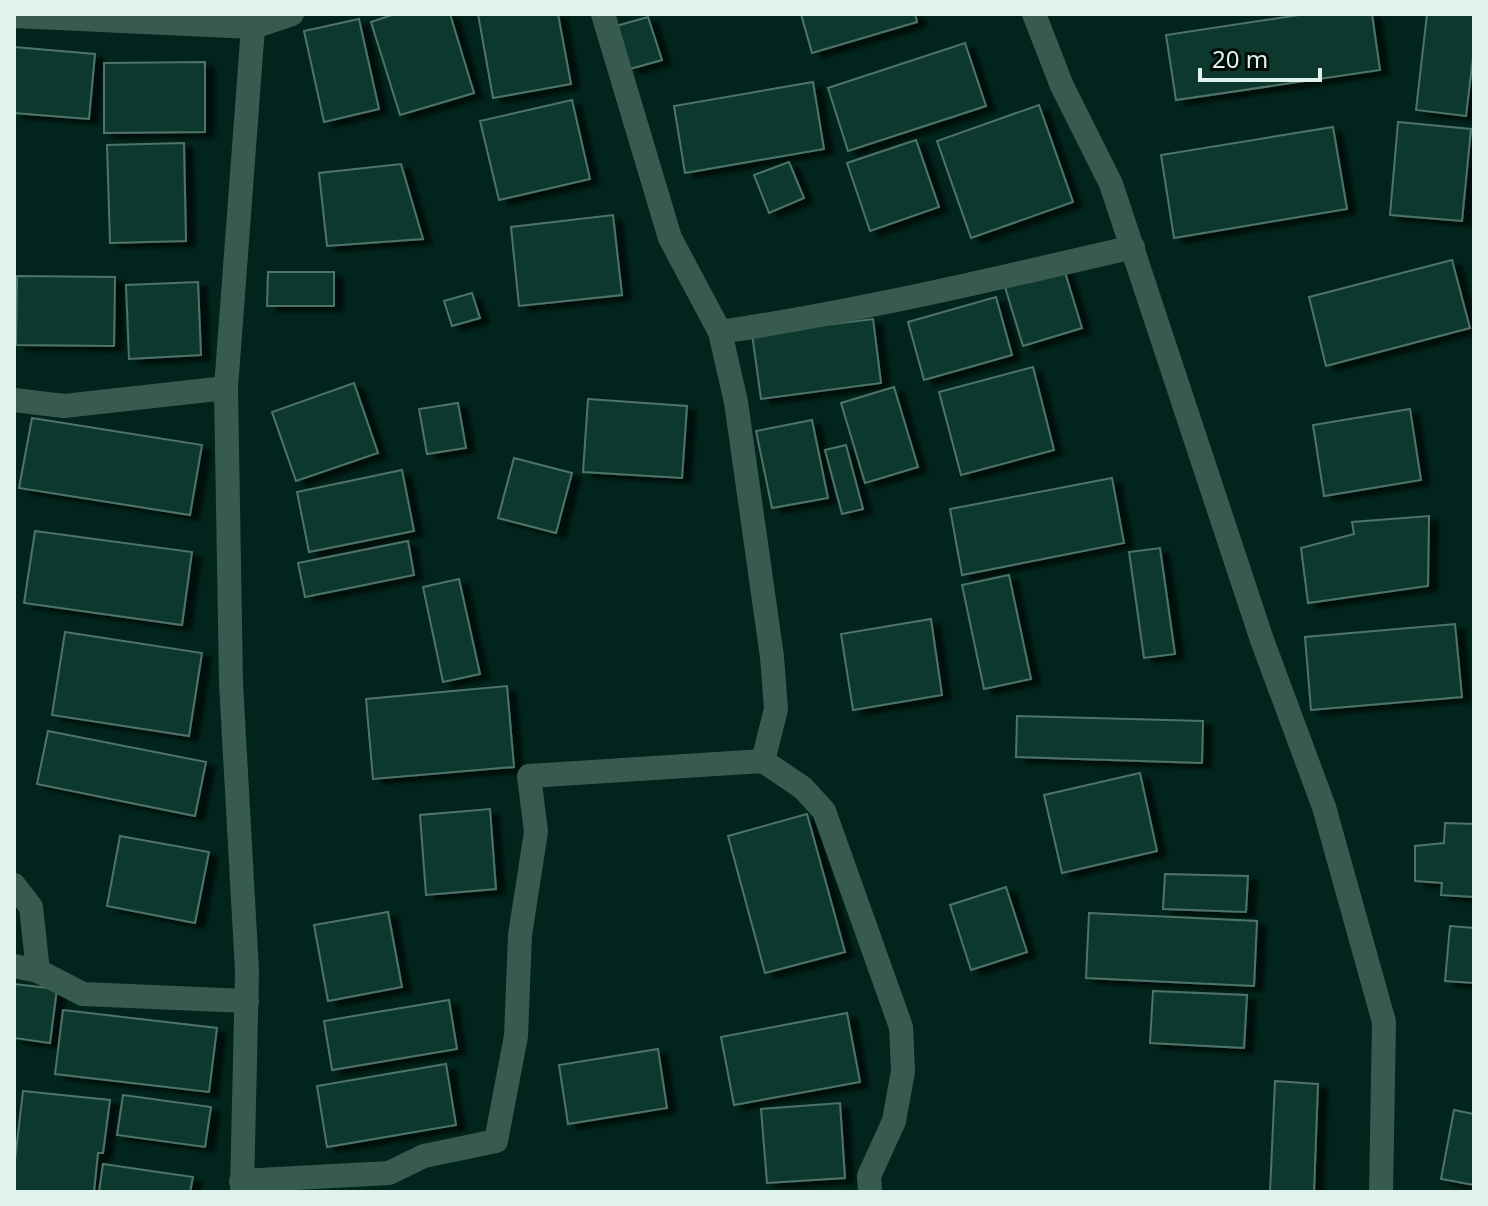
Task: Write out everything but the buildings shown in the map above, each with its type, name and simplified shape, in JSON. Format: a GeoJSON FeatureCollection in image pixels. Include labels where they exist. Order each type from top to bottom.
{"type":"FeatureCollection","features":[{"type":"Feature","properties":{"kind":"street"},"geometry":{"type":"LineString","coordinates":[[14,16],[253,27],[292,14]]}},
{"type":"Feature","properties":{"kind":"street"},"geometry":{"type":"LineString","coordinates":[[603,14],[670,238],[720,332],[736,402],[772,657],[776,709],[763,761]]}},
{"type":"Feature","properties":{"kind":"street"},"geometry":{"type":"LineString","coordinates":[[1034,14],[1062,86],[1111,184],[1262,640],[1324,807],[1384,1022],[1381,1192]]}},
{"type":"Feature","properties":{"kind":"street"},"geometry":{"type":"LineString","coordinates":[[253,27],[226,388],[231,683],[247,1001],[241,1187],[389,1173],[424,1156],[496,1141],[516,1036],[520,935],[536,832],[529,776],[763,761],[803,788],[824,811],[901,1027],[903,1071],[894,1121],[869,1176],[870,1192]]}},
{"type":"Feature","properties":{"kind":"street"},"geometry":{"type":"LineString","coordinates":[[720,332],[936,293],[1133,247]]}},
{"type":"Feature","properties":{"kind":"street"},"geometry":{"type":"LineString","coordinates":[[14,400],[64,406],[226,388]]}},
{"type":"Feature","properties":{"kind":"street"},"geometry":{"type":"LineString","coordinates":[[14,885],[31,907],[26,969],[83,994],[247,1001]]}}]}
